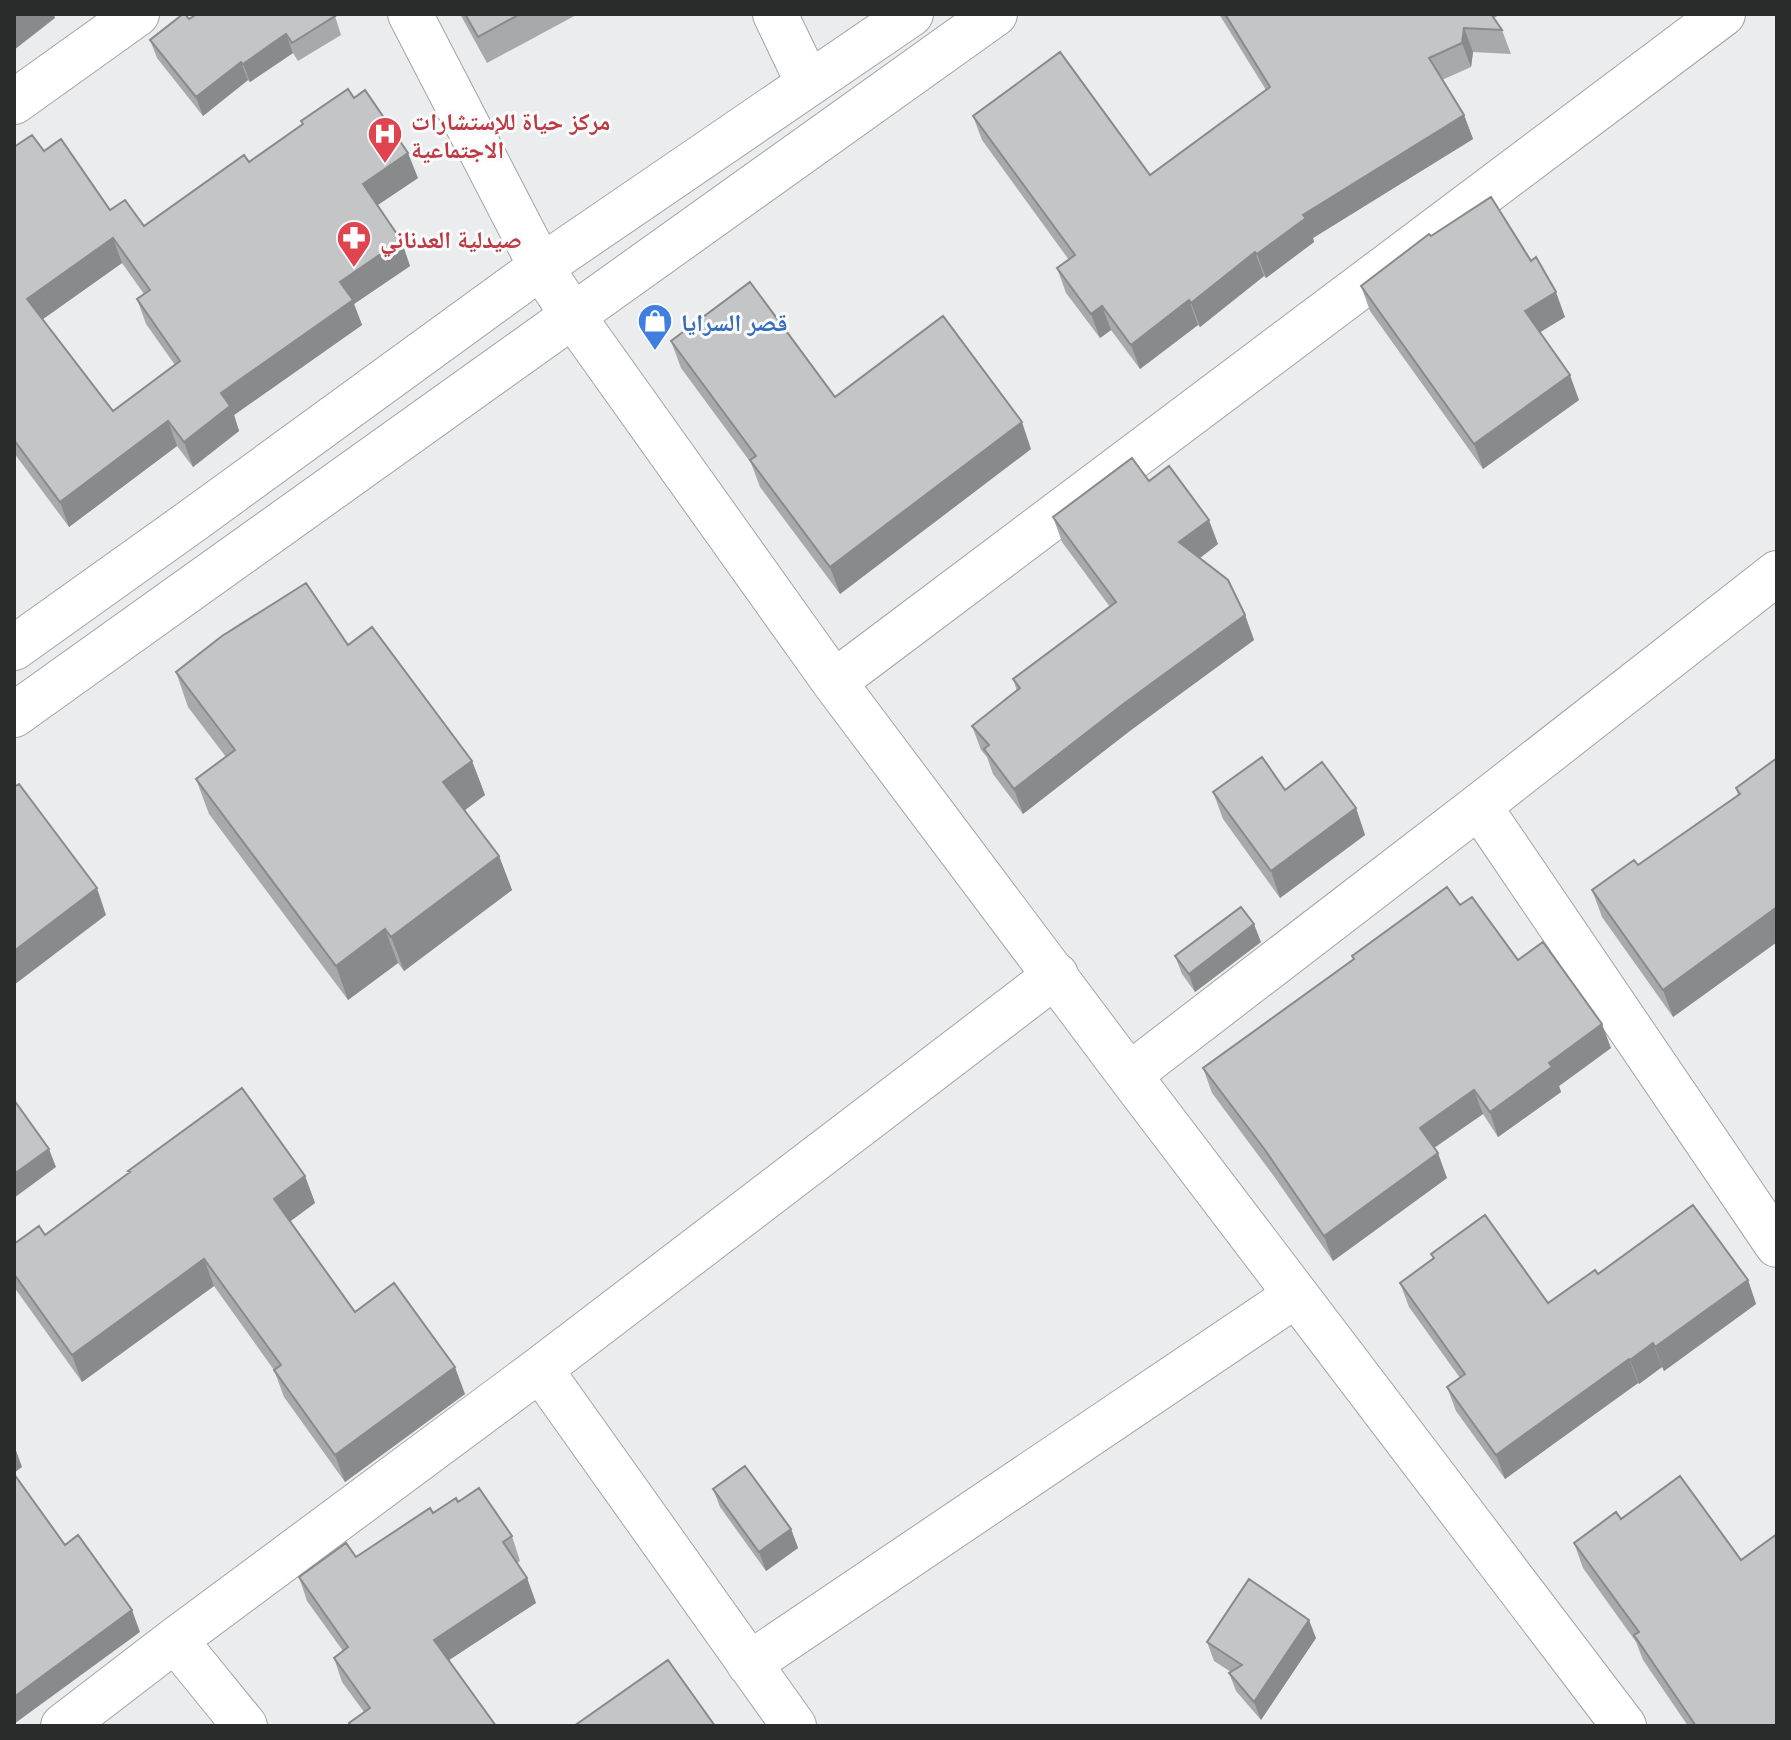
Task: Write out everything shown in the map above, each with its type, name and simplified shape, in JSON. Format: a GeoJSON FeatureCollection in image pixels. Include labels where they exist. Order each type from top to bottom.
{"type":"FeatureCollection","features":[{"type":"Feature","properties":{"kind":"street"},"geometry":{"type":"LineString","coordinates":[[14,102],[137,14]]}},
{"type":"Feature","properties":{"kind":"street"},"geometry":{"type":"LineString","coordinates":[[410,14],[541,267],[573,316],[834,682],[1624,1726]]}},
{"type":"Feature","properties":{"kind":"street"},"geometry":{"type":"LineString","coordinates":[[775,14],[808,83]]}},
{"type":"Feature","properties":{"kind":"street"},"geometry":{"type":"LineString","coordinates":[[14,648],[541,267],[911,14]]}},
{"type":"Feature","properties":{"kind":"street"},"geometry":{"type":"LineString","coordinates":[[14,715],[995,14]]}},
{"type":"Feature","properties":{"kind":"street"},"geometry":{"type":"LineString","coordinates":[[834,682],[1723,14]]}},
{"type":"Feature","properties":{"kind":"street"},"geometry":{"type":"LineString","coordinates":[[1129,1075],[1777,573]]}},
{"type":"Feature","properties":{"kind":"street"},"geometry":{"type":"LineString","coordinates":[[1479,806],[1777,1245]]}},
{"type":"Feature","properties":{"kind":"street"},"geometry":{"type":"LineString","coordinates":[[63,1726],[540,1369],[1056,975]]}},
{"type":"Feature","properties":{"kind":"street"},"geometry":{"type":"LineString","coordinates":[[749,1664],[1296,1295]]}},
{"type":"Feature","properties":{"kind":"street"},"geometry":{"type":"LineString","coordinates":[[540,1369],[794,1726]]}},
{"type":"Feature","properties":{"kind":"street"},"geometry":{"type":"LineString","coordinates":[[175,1640],[245,1726]]}},
{"type":"Feature","properties":{"kind":"building"},"geometry":{"type":"Polygon","coordinates":[[[183,14],[189,19],[197,14],[335,16],[292,43],[286,34],[243,64],[241,62],[196,97],[150,40],[183,14]]]}},
{"type":"Feature","properties":{"kind":"building"},"geometry":{"type":"Polygon","coordinates":[[[465,14],[520,14],[478,37],[465,14]]]}},
{"type":"Feature","properties":{"kind":"building"},"geometry":{"type":"Polygon","coordinates":[[[1225,14],[1491,14],[1502,30],[1464,28],[1462,43],[1429,58],[1464,115],[1303,215],[1306,218],[1257,254],[1255,252],[1131,345],[1102,306],[1091,314],[1057,268],[1075,255],[973,116],[1060,52],[1150,175],[1270,87],[1225,14]]]}},
{"type":"Feature","properties":{"kind":"building"},"geometry":{"type":"Polygon","coordinates":[[[348,89],[354,98],[365,90],[408,153],[363,184],[401,240],[340,282],[353,300],[221,393],[230,406],[184,442],[168,421],[60,502],[14,440],[14,147],[32,135],[44,151],[61,139],[110,210],[125,200],[144,226],[244,155],[249,162],[303,124],[301,121],[348,89]],[[113,238],[27,299],[113,411],[180,361],[137,299],[150,290],[113,238]]]}},
{"type":"Feature","properties":{"kind":"building"},"geometry":{"type":"Polygon","coordinates":[[[1491,197],[1531,261],[1536,257],[1556,292],[1525,311],[1570,375],[1474,444],[1361,286],[1429,234],[1431,236],[1491,197]]]}},
{"type":"Feature","properties":{"kind":"building"},"geometry":{"type":"Polygon","coordinates":[[[750,282],[835,397],[943,316],[1022,422],[830,567],[750,460],[756,456],[671,341],[750,282]]]}},
{"type":"Feature","properties":{"kind":"building"},"geometry":{"type":"Polygon","coordinates":[[[1132,458],[1149,481],[1169,466],[1209,520],[1179,542],[1228,580],[1245,615],[1014,789],[984,749],[989,745],[972,726],[1020,688],[1013,679],[1116,602],[1053,517],[1132,458]]]}},
{"type":"Feature","properties":{"kind":"building"},"geometry":{"type":"Polygon","coordinates":[[[306,583],[348,645],[372,627],[472,761],[443,782],[499,856],[391,937],[385,929],[336,966],[196,779],[235,750],[176,672],[222,636],[306,583]]]}},
{"type":"Feature","properties":{"kind":"building"},"geometry":{"type":"Polygon","coordinates":[[[1262,757],[1285,790],[1322,762],[1356,808],[1271,871],[1213,792],[1262,757]]]}},
{"type":"Feature","properties":{"kind":"building"},"geometry":{"type":"Polygon","coordinates":[[[1777,758],[1777,907],[1663,990],[1592,890],[1634,860],[1638,865],[1740,794],[1736,788],[1777,758]]]}},
{"type":"Feature","properties":{"kind":"building"},"geometry":{"type":"Polygon","coordinates":[[[19,784],[97,888],[14,951],[14,787],[19,784]]]}},
{"type":"Feature","properties":{"kind":"building"},"geometry":{"type":"Polygon","coordinates":[[[1447,887],[1460,905],[1472,897],[1518,960],[1543,942],[1602,1024],[1549,1063],[1552,1067],[1490,1112],[1474,1090],[1420,1128],[1438,1153],[1324,1236],[1203,1068],[1354,959],[1352,956],[1447,887]]]}},
{"type":"Feature","properties":{"kind":"building"},"geometry":{"type":"Polygon","coordinates":[[[1241,907],[1254,924],[1189,974],[1175,956],[1241,907]]]}},
{"type":"Feature","properties":{"kind":"building"},"geometry":{"type":"Polygon","coordinates":[[[242,1088],[305,1176],[274,1199],[355,1312],[394,1283],[455,1367],[335,1455],[274,1370],[281,1365],[204,1259],[72,1355],[14,1274],[14,1244],[39,1226],[45,1235],[242,1088]]]}},
{"type":"Feature","properties":{"kind":"building"},"geometry":{"type":"Polygon","coordinates":[[[14,1100],[49,1149],[14,1174],[14,1100]]]}},
{"type":"Feature","properties":{"kind":"building"},"geometry":{"type":"Polygon","coordinates":[[[1693,1205],[1748,1280],[1655,1347],[1653,1343],[1629,1359],[1496,1455],[1447,1387],[1465,1374],[1400,1283],[1434,1258],[1431,1254],[1485,1215],[1548,1303],[1595,1270],[1598,1274],[1693,1205]]]}},
{"type":"Feature","properties":{"kind":"building"},"geometry":{"type":"Polygon","coordinates":[[[745,1466],[791,1529],[759,1552],[713,1489],[745,1466]]]}},
{"type":"Feature","properties":{"kind":"building"},"geometry":{"type":"Polygon","coordinates":[[[14,1474],[65,1545],[78,1535],[132,1610],[14,1697],[14,1474]]]}},
{"type":"Feature","properties":{"kind":"building"},"geometry":{"type":"Polygon","coordinates":[[[1680,1476],[1741,1560],[1777,1534],[1777,1726],[1696,1726],[1634,1635],[1639,1632],[1574,1543],[1616,1512],[1621,1519],[1680,1476]]]}},
{"type":"Feature","properties":{"kind":"building"},"geometry":{"type":"Polygon","coordinates":[[[479,1488],[512,1536],[503,1542],[527,1578],[434,1640],[496,1726],[351,1726],[349,1723],[370,1708],[334,1658],[348,1647],[299,1577],[346,1543],[356,1557],[430,1508],[433,1513],[479,1488]]]}},
{"type":"Feature","properties":{"kind":"building"},"geometry":{"type":"Polygon","coordinates":[[[1249,1579],[1309,1620],[1254,1702],[1229,1673],[1242,1665],[1207,1642],[1249,1579]]]}},
{"type":"Feature","properties":{"kind":"building"},"geometry":{"type":"Polygon","coordinates":[[[668,1660],[715,1726],[574,1726],[668,1660]]]}},
{"type":"Feature","properties":{"kind":"place","name":"مركز حياة للإستشارات الاجتماعية"},"geometry":{"type":"Point","coordinates":[385,165]}},
{"type":"Feature","properties":{"kind":"place","name":"صيدلية العدناني"},"geometry":{"type":"Point","coordinates":[354,269]}},
{"type":"Feature","properties":{"kind":"place","name":"قصر السرايا"},"geometry":{"type":"Point","coordinates":[655,352]}}]}
